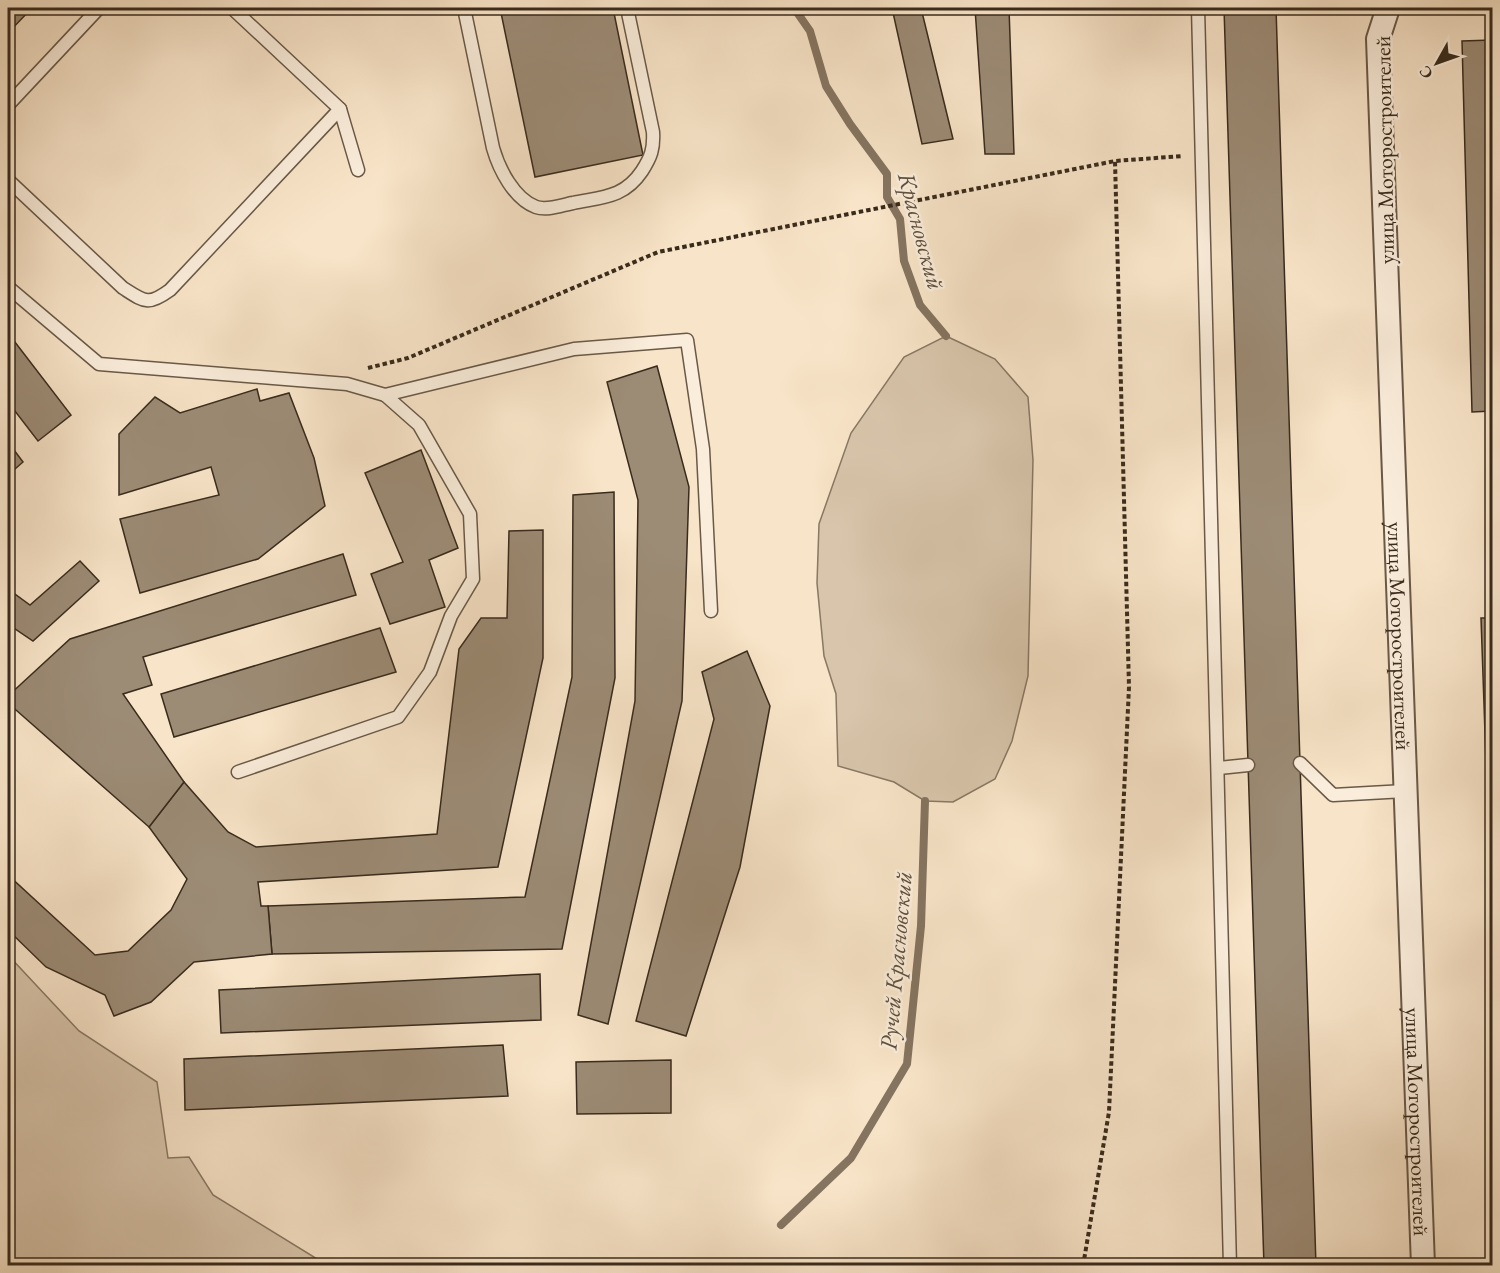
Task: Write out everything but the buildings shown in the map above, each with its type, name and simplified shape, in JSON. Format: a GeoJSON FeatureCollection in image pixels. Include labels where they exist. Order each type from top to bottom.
{"type":"FeatureCollection","features":[{"type":"Feature","properties":{"kind":"street","name":"улица Моторостроителей"},"geometry":{"type":"LineString","coordinates":[[1388,8],[1378,39],[1423,1266]]}},
{"type":"Feature","properties":{"kind":"lane"},"geometry":{"type":"LineString","coordinates":[[8,105],[99,8]]}},
{"type":"Feature","properties":{"kind":"lane"},"geometry":{"type":"LineString","coordinates":[[232,8],[340,109],[358,170]]}},
{"type":"Feature","properties":{"kind":"lane"},"geometry":{"type":"LineString","coordinates":[[464,8],[499,167],[520,196],[536,207],[550,208],[613,195],[627,189],[638,176],[654,148],[627,8]]}},
{"type":"Feature","properties":{"kind":"lane"},"geometry":{"type":"LineString","coordinates":[[1198,8],[1230,1266]]}},
{"type":"Feature","properties":{"kind":"lane"},"geometry":{"type":"LineString","coordinates":[[8,180],[123,288],[142,300],[156,300],[170,290],[340,109]]}},
{"type":"Feature","properties":{"kind":"lane"},"geometry":{"type":"LineString","coordinates":[[8,287],[99,364],[337,383],[385,395],[419,425],[471,514],[473,579],[451,616],[430,672],[398,717],[238,772]]}},
{"type":"Feature","properties":{"kind":"lane"},"geometry":{"type":"LineString","coordinates":[[385,395],[573,349],[687,340],[704,449],[711,611]]}},
{"type":"Feature","properties":{"kind":"lane"},"geometry":{"type":"LineString","coordinates":[[1300,763],[1333,795],[1405,791]]}},
{"type":"Feature","properties":{"kind":"lane"},"geometry":{"type":"LineString","coordinates":[[1219,768],[1248,765]]}},
{"type":"Feature","properties":{"kind":"path"},"geometry":{"type":"LineString","coordinates":[[408,358],[658,252],[1115,161],[1202,154]]}},
{"type":"Feature","properties":{"kind":"path"},"geometry":{"type":"LineString","coordinates":[[1083,1266],[1109,1112],[1128,687],[1115,161]]}},
{"type":"Feature","properties":{"kind":"shaded area"},"geometry":{"type":"Polygon","coordinates":[[[946,336],[995,359],[1028,397],[1033,460],[1028,676],[1012,741],[995,779],[953,802],[925,801],[894,782],[838,766],[836,694],[824,656],[817,583],[819,524],[851,433],[904,357],[946,336]]]}},
{"type":"Feature","properties":{"kind":"shaded area"},"geometry":{"type":"Polygon","coordinates":[[[8,955],[79,1031],[157,1082],[168,1158],[189,1157],[213,1195],[327,1265],[18,1265],[8,1252],[8,955]]]}},
{"type":"Feature","properties":{"kind":"waterway","name":"Красновский"},"geometry":{"type":"LineString","coordinates":[[794,8],[810,31],[826,86],[850,124],[887,174],[887,197],[900,219],[904,261],[920,305],[946,336]]}},
{"type":"Feature","properties":{"kind":"waterway","name":"Ручей Красновский"},"geometry":{"type":"LineString","coordinates":[[781,1225],[851,1158],[907,1064],[921,926],[925,801]]}}]}
